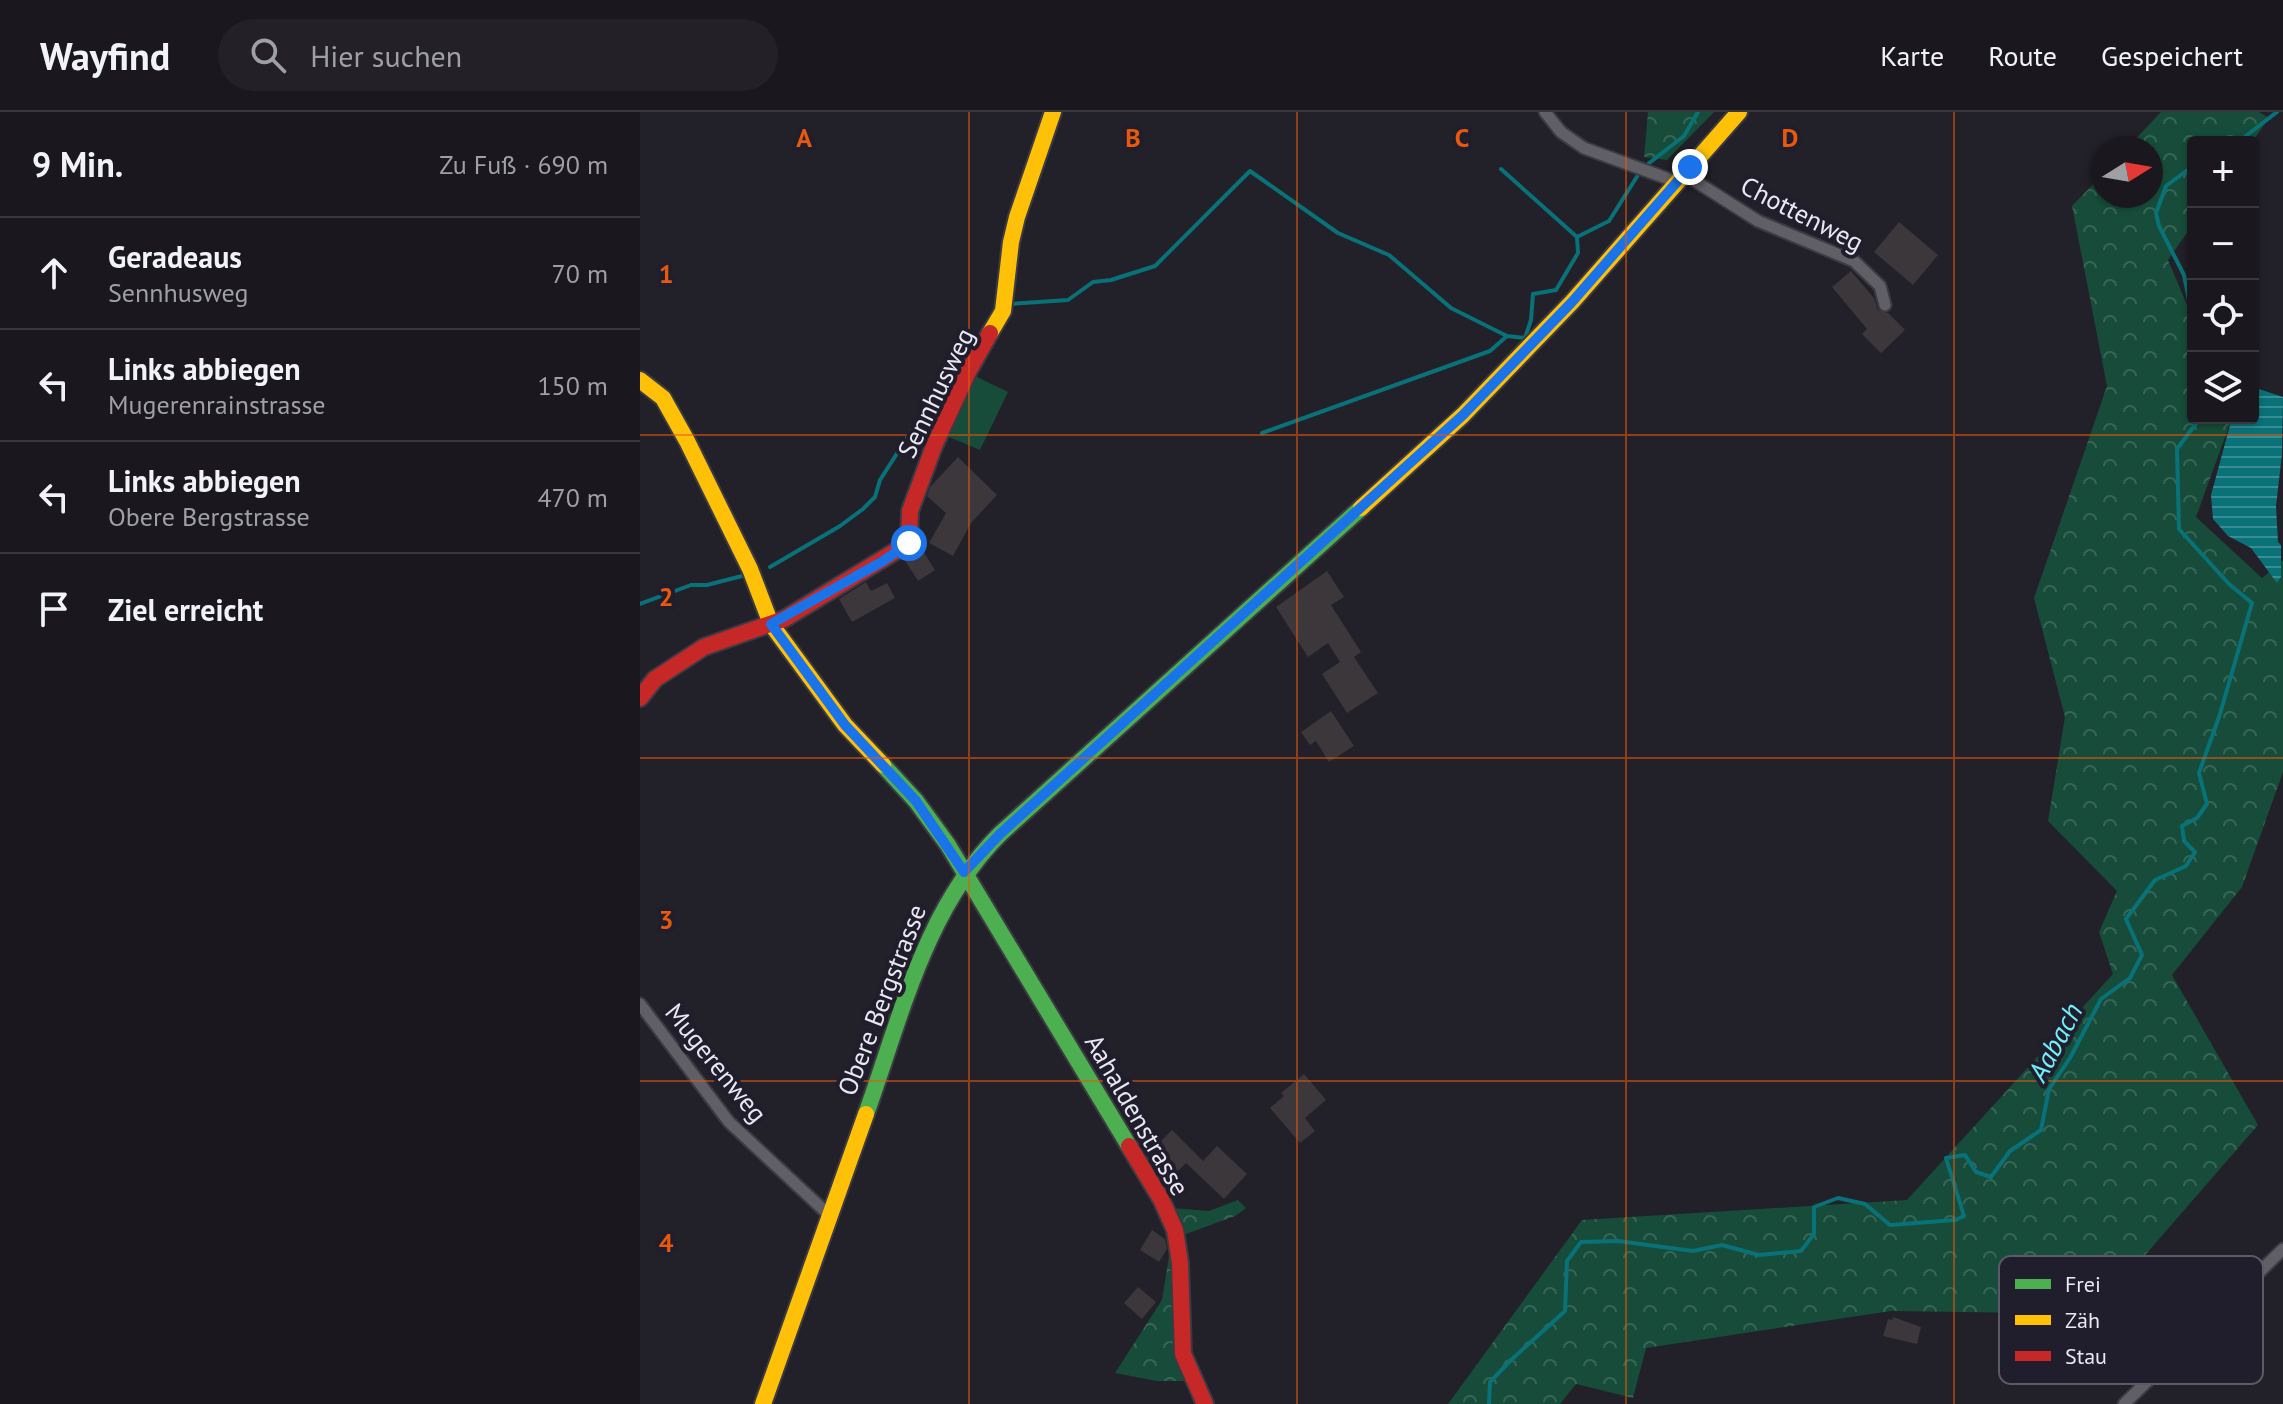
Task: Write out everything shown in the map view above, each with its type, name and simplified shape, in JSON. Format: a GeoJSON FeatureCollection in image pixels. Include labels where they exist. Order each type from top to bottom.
{"type":"FeatureCollection","features":[{"type":"Feature","properties":{"kind":"street","name":"Sennhusweg"},"geometry":{"type":"LineString","coordinates":[[771,624],[909,543],[910,511],[919,483],[969,370],[1003,311],[1017,217],[1053,112]]}},
{"type":"Feature","properties":{"kind":"street","name":"Chottenweg"},"geometry":{"type":"LineString","coordinates":[[1545,112],[1561,132],[1584,148],[1681,178],[1758,221],[1854,261],[1880,286],[1885,305]]}},
{"type":"Feature","properties":{"kind":"street","name":"Obere Bergstrasse"},"geometry":{"type":"LineString","coordinates":[[763,1404],[828,1214],[928,940],[945,902],[964,872],[1000,834],[1463,415],[1572,302],[1739,112]]}},
{"type":"Feature","properties":{"kind":"street","name":"Aahaldenstrasse"},"geometry":{"type":"LineString","coordinates":[[640,380],[663,398],[681,430],[744,556],[771,624],[845,725],[916,801],[964,872],[1161,1199],[1175,1230],[1180,1263],[1183,1354],[1205,1404]]}},
{"type":"Feature","properties":{"kind":"street"},"geometry":{"type":"LineString","coordinates":[[640,698],[655,679],[704,647],[771,624]]}},
{"type":"Feature","properties":{"kind":"street","name":"Mugerenweg"},"geometry":{"type":"LineString","coordinates":[[640,1004],[729,1122],[828,1214]]}},
{"type":"Feature","properties":{"kind":"street"},"geometry":{"type":"LineString","coordinates":[[2263,1268],[2283,1249]]}},
{"type":"Feature","properties":{"kind":"street"},"geometry":{"type":"LineString","coordinates":[[2124,1404],[2145,1384]]}},
{"type":"Feature","properties":{"kind":"green space"},"geometry":{"type":"Polygon","coordinates":[[[1648,112],[1714,112],[1667,160],[1644,157],[1648,112]]]}},
{"type":"Feature","properties":{"kind":"green space"},"geometry":{"type":"Polygon","coordinates":[[[2161,112],[2259,112],[2269,118],[2256,136],[2187,136],[2187,233],[2168,260],[2187,305],[2187,424],[2230,424],[2196,517],[2262,578],[2283,560],[2283,772],[2242,887],[2172,975],[2258,1125],[2144,1256],[1999,1256],[1999,1313],[1891,1311],[1646,1348],[1633,1398],[1576,1384],[1560,1404],[1448,1404],[1582,1220],[1907,1200],[2113,974],[2099,932],[2117,891],[2048,821],[2065,717],[2034,598],[2107,386],[2072,206],[2091,186],[2091,208],[2163,208],[2163,136],[2138,136],[2161,112]]]}},
{"type":"Feature","properties":{"kind":"green space"},"geometry":{"type":"Polygon","coordinates":[[[973,375],[1008,392],[980,450],[944,435],[973,375]]]}},
{"type":"Feature","properties":{"kind":"green space"},"geometry":{"type":"Polygon","coordinates":[[[1238,1200],[1246,1208],[1235,1216],[1183,1235],[1178,1331],[1201,1381],[1157,1381],[1115,1373],[1162,1300],[1172,1237],[1161,1224],[1171,1208],[1209,1211],[1238,1200]]]}},
{"type":"Feature","properties":{"kind":"water"},"geometry":{"type":"Polygon","coordinates":[[[2259,389],[2283,397],[2282,454],[2276,506],[2281,577],[2277,583],[2251,548],[2228,536],[2213,519],[2211,495],[2230,424],[2259,424],[2259,389]]]}},
{"type":"Feature","properties":{"kind":"building"},"geometry":{"type":"Polygon","coordinates":[[[1899,222],[1938,255],[1913,285],[1874,252],[1899,222]]]}},
{"type":"Feature","properties":{"kind":"building"},"geometry":{"type":"Polygon","coordinates":[[[1851,271],[1874,298],[1878,310],[1888,313],[1905,330],[1881,353],[1862,334],[1867,329],[1832,287],[1851,271]]]}},
{"type":"Feature","properties":{"kind":"building"},"geometry":{"type":"Polygon","coordinates":[[[958,457],[997,495],[971,523],[953,556],[929,543],[946,513],[927,496],[930,487],[958,457]]]}},
{"type":"Feature","properties":{"kind":"building"},"geometry":{"type":"Polygon","coordinates":[[[920,546],[935,570],[918,581],[904,559],[920,546]]]}},
{"type":"Feature","properties":{"kind":"building"},"geometry":{"type":"Polygon","coordinates":[[[1327,571],[1344,597],[1331,605],[1361,652],[1354,657],[1378,693],[1347,713],[1322,674],[1340,662],[1328,643],[1308,657],[1276,607],[1327,571]]]}},
{"type":"Feature","properties":{"kind":"building"},"geometry":{"type":"Polygon","coordinates":[[[866,582],[871,591],[887,583],[895,598],[852,622],[839,599],[866,582]]]}},
{"type":"Feature","properties":{"kind":"building"},"geometry":{"type":"Polygon","coordinates":[[[1331,711],[1354,746],[1329,762],[1316,741],[1310,745],[1301,732],[1331,711]]]}},
{"type":"Feature","properties":{"kind":"building"},"geometry":{"type":"Polygon","coordinates":[[[1304,1074],[1326,1100],[1305,1118],[1315,1131],[1300,1143],[1270,1108],[1284,1096],[1281,1093],[1304,1074]]]}},
{"type":"Feature","properties":{"kind":"building"},"geometry":{"type":"Polygon","coordinates":[[[1172,1130],[1203,1161],[1217,1146],[1247,1174],[1224,1199],[1186,1163],[1168,1181],[1147,1155],[1172,1130]]]}},
{"type":"Feature","properties":{"kind":"building"},"geometry":{"type":"Polygon","coordinates":[[[1152,1230],[1165,1239],[1167,1249],[1159,1262],[1140,1250],[1152,1230]]]}},
{"type":"Feature","properties":{"kind":"building"},"geometry":{"type":"Polygon","coordinates":[[[1138,1287],[1156,1302],[1142,1319],[1124,1303],[1138,1287]]]}},
{"type":"Feature","properties":{"kind":"building"},"geometry":{"type":"Polygon","coordinates":[[[1893,1317],[1921,1327],[1917,1344],[1883,1336],[1888,1319],[1892,1320],[1893,1317]]]}},
{"type":"Feature","properties":{"kind":"waterway"},"geometry":{"type":"LineString","coordinates":[[1648,164],[1684,136],[1698,112]]}},
{"type":"Feature","properties":{"kind":"waterway","name":"Aabach"},"geometry":{"type":"LineString","coordinates":[[2246,136],[2277,112]]}},
{"type":"Feature","properties":{"kind":"waterway"},"geometry":{"type":"LineString","coordinates":[[1501,169],[1577,237]]}},
{"type":"Feature","properties":{"kind":"waterway","name":"Aabach"},"geometry":{"type":"LineString","coordinates":[[2187,170],[2166,186],[2156,213],[2159,226],[2184,275],[2187,290]]}},
{"type":"Feature","properties":{"kind":"waterway"},"geometry":{"type":"LineString","coordinates":[[1010,304],[1068,300],[1093,282],[1111,280],[1155,266],[1250,171],[1338,233],[1389,255],[1451,308],[1507,336],[1525,338],[1531,320],[1533,294],[1556,290],[1578,253],[1577,237],[1609,221],[1638,175]]}},
{"type":"Feature","properties":{"kind":"waterway"},"geometry":{"type":"LineString","coordinates":[[770,567],[840,526],[875,497],[880,480],[946,377],[953,373],[980,335]]}},
{"type":"Feature","properties":{"kind":"waterway"},"geometry":{"type":"LineString","coordinates":[[1262,433],[1490,351],[1507,336]]}},
{"type":"Feature","properties":{"kind":"waterway","name":"Aabach"},"geometry":{"type":"LineString","coordinates":[[1489,1404],[1490,1382],[1565,1311],[1567,1261],[1581,1242],[1618,1241],[1693,1251],[1722,1245],[1759,1255],[1801,1251],[1814,1234],[1814,1207],[1838,1198],[1865,1204],[1890,1225],[1955,1220],[1964,1216],[1946,1158],[1965,1155],[1976,1172],[1991,1177],[2010,1151],[2041,1130],[2049,1089],[2070,1058],[2101,999],[2130,978],[2142,955],[2126,919],[2155,880],[2186,866],[2195,852],[2184,841],[2182,826],[2197,818],[2207,804],[2199,773],[2220,714],[2252,603],[2229,584],[2179,529],[2177,449],[2196,424]]}},
{"type":"Feature","properties":{"kind":"waterway"},"geometry":{"type":"LineString","coordinates":[[640,604],[691,585],[707,585],[742,576]]}},
{"type":"Feature","properties":{"kind":"traffic: fast"},"geometry":{"type":"LineString","coordinates":[[866,1114],[918,966],[952,896],[974,864],[1000,834],[1361,508]]}},
{"type":"Feature","properties":{"kind":"traffic: fast"},"geometry":{"type":"LineString","coordinates":[[883,765],[916,801],[948,845],[1129,1146]]}},
{"type":"Feature","properties":{"kind":"traffic: slow"},"geometry":{"type":"LineString","coordinates":[[990,333],[1003,311],[1017,217],[1053,112]]}},
{"type":"Feature","properties":{"kind":"traffic: slow"},"geometry":{"type":"LineString","coordinates":[[1361,508],[1463,415],[1572,302],[1739,112]]}},
{"type":"Feature","properties":{"kind":"traffic: slow"},"geometry":{"type":"LineString","coordinates":[[640,380],[663,398],[687,441],[750,569],[771,624],[845,725],[883,765]]}},
{"type":"Feature","properties":{"kind":"traffic: slow"},"geometry":{"type":"LineString","coordinates":[[763,1404],[866,1114]]}},
{"type":"Feature","properties":{"kind":"traffic: jam"},"geometry":{"type":"LineString","coordinates":[[640,698],[655,679],[704,647],[784,619],[909,543],[910,511],[934,446],[990,333]]}},
{"type":"Feature","properties":{"kind":"traffic: jam"},"geometry":{"type":"LineString","coordinates":[[1129,1146],[1161,1199],[1175,1230],[1180,1263],[1183,1354],[1205,1404]]}},
{"type":"Feature","properties":{"kind":"route"},"geometry":{"type":"LineString","coordinates":[[909,543],[771,624],[845,725],[916,801],[964,872],[1000,834],[1463,415],[1572,302],[1690,167]]}}]}
